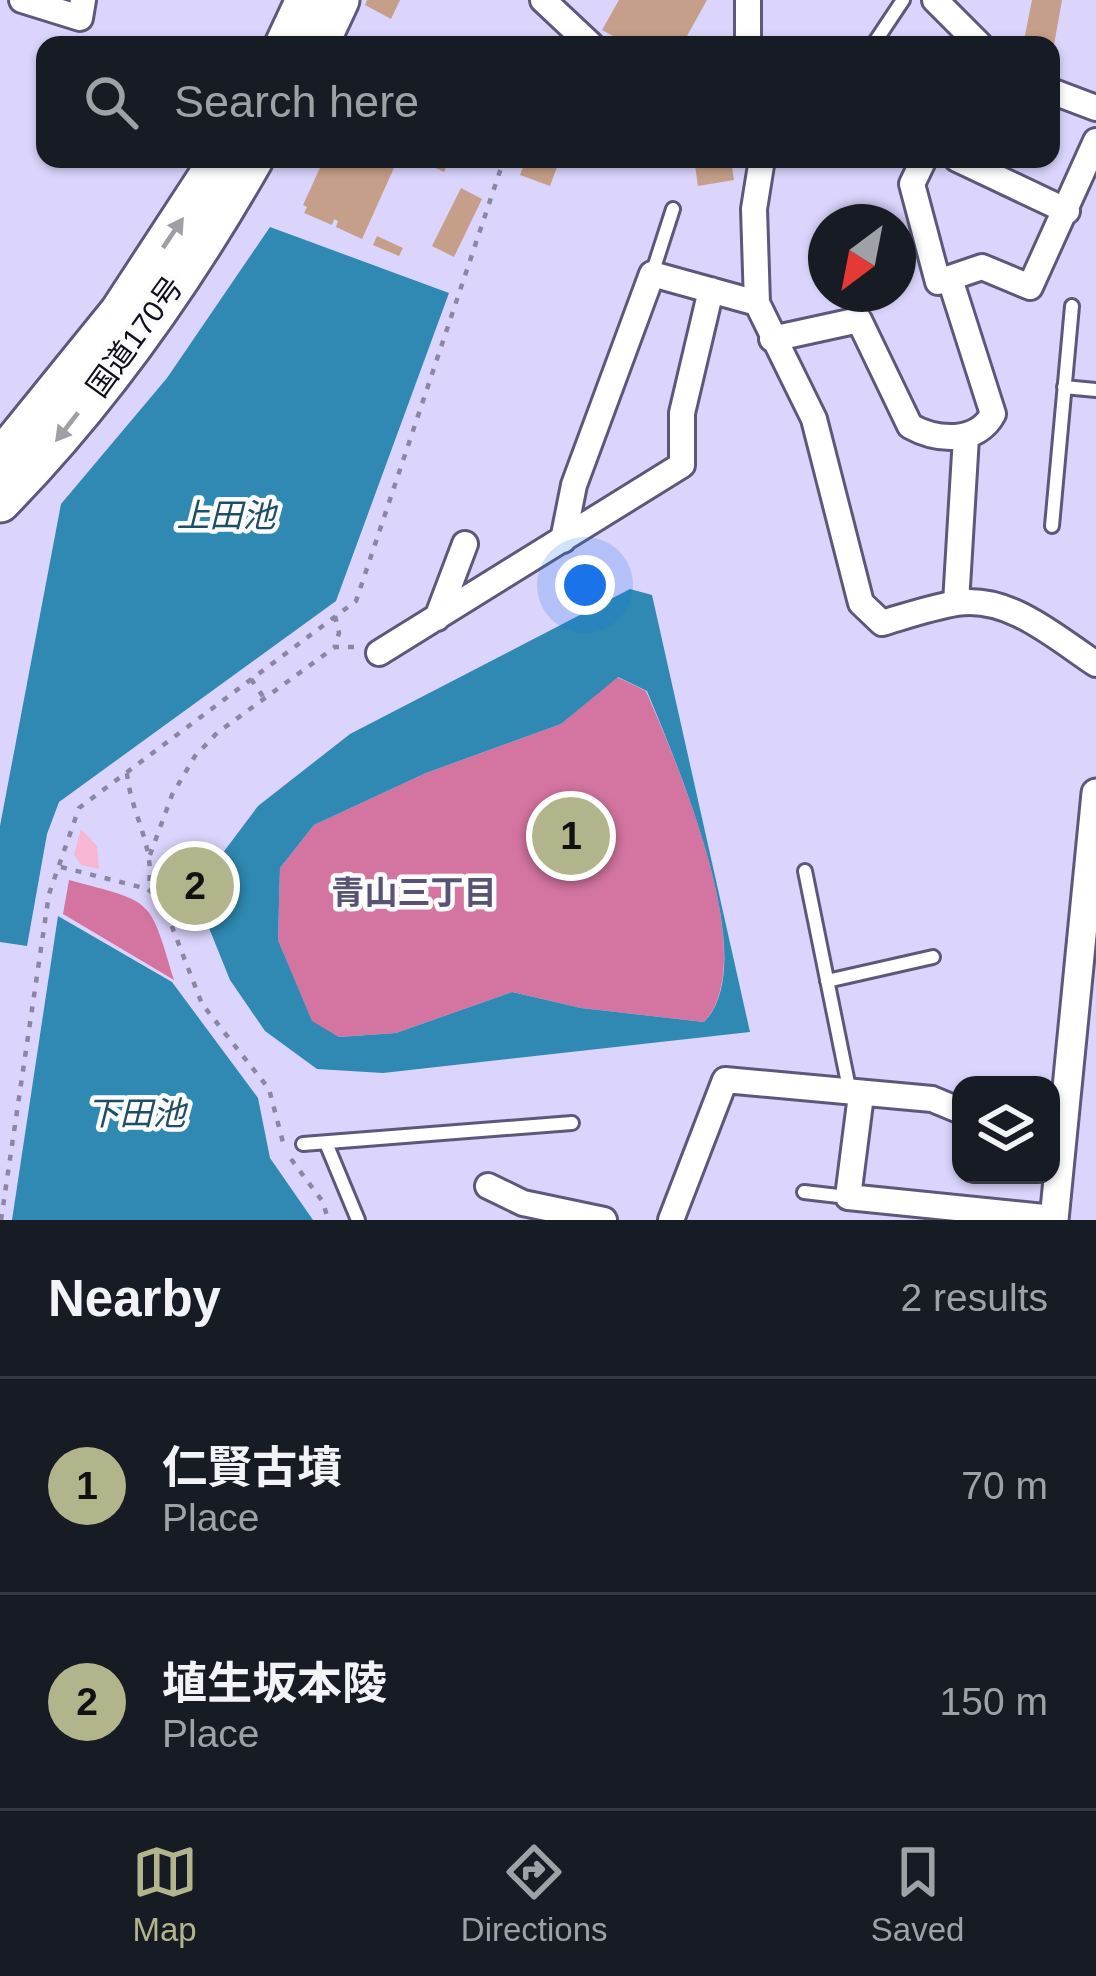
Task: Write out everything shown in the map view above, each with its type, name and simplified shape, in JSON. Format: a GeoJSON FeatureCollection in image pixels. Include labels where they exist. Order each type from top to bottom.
{"type":"FeatureCollection","features":[{"type":"Feature","properties":{"kind":"highway"},"geometry":{"type":"LineString","coordinates":[[289,36],[306,0]]}},
{"type":"Feature","properties":{"kind":"highway"},"geometry":{"type":"LineString","coordinates":[[322,36],[339,0]]}},
{"type":"Feature","properties":{"kind":"highway","name":"国道170号"},"geometry":{"type":"LineString","coordinates":[[0,502],[35,416],[120,312],[214,168]]}},
{"type":"Feature","properties":{"kind":"highway","name":"国道170号"},"geometry":{"type":"LineString","coordinates":[[16,465],[144,330],[247,168]]}},
{"type":"Feature","properties":{"kind":"highway"},"geometry":{"type":"LineString","coordinates":[[0,441],[35,416]]}},
{"type":"Feature","properties":{"kind":"highway"},"geometry":{"type":"LineString","coordinates":[[0,530],[11,517],[16,465]]}},
{"type":"Feature","properties":{"kind":"street"},"geometry":{"type":"LineString","coordinates":[[22,0],[80,18],[83,0]]}},
{"type":"Feature","properties":{"kind":"street"},"geometry":{"type":"LineString","coordinates":[[544,0],[582,36]]}},
{"type":"Feature","properties":{"kind":"street"},"geometry":{"type":"LineString","coordinates":[[748,0],[748,36]]}},
{"type":"Feature","properties":{"kind":"street"},"geometry":{"type":"LineString","coordinates":[[935,0],[971,36]]}},
{"type":"Feature","properties":{"kind":"street"},"geometry":{"type":"LineString","coordinates":[[1060,95],[1096,108]]}},
{"type":"Feature","properties":{"kind":"street"},"geometry":{"type":"LineString","coordinates":[[920,168],[912,184],[938,282],[982,267],[1030,287],[1096,141]]}},
{"type":"Feature","properties":{"kind":"street"},"geometry":{"type":"LineString","coordinates":[[761,168],[754,209],[757,303],[814,419],[861,603],[882,622],[956,603],[982,602],[1011,610],[1096,664]]}},
{"type":"Feature","properties":{"kind":"street"},"geometry":{"type":"LineString","coordinates":[[976,168],[1066,211]]}},
{"type":"Feature","properties":{"kind":"street"},"geometry":{"type":"LineString","coordinates":[[563,540],[574,485],[652,274],[757,303]]}},
{"type":"Feature","properties":{"kind":"street"},"geometry":{"type":"LineString","coordinates":[[772,339],[860,320],[910,426],[924,434],[966,437],[985,429],[993,414],[950,280]]}},
{"type":"Feature","properties":{"kind":"street"},"geometry":{"type":"LineString","coordinates":[[379,653],[682,466],[682,413],[711,290]]}},
{"type":"Feature","properties":{"kind":"street"},"geometry":{"type":"LineString","coordinates":[[956,603],[966,437]]}},
{"type":"Feature","properties":{"kind":"street"},"geometry":{"type":"LineString","coordinates":[[437,618],[465,544]]}},
{"type":"Feature","properties":{"kind":"street"},"geometry":{"type":"LineString","coordinates":[[1060,1114],[1096,793]]}},
{"type":"Feature","properties":{"kind":"street"},"geometry":{"type":"LineString","coordinates":[[671,1220],[725,1081],[932,1099],[952,1107]]}},
{"type":"Feature","properties":{"kind":"street"},"geometry":{"type":"LineString","coordinates":[[855,1095],[848,1197],[1054,1219],[1055,1184]]}},
{"type":"Feature","properties":{"kind":"street"},"geometry":{"type":"LineString","coordinates":[[488,1186],[553,1212],[604,1220]]}},
{"type":"Feature","properties":{"kind":"lane"},"geometry":{"type":"LineString","coordinates":[[879,36],[903,0]]}},
{"type":"Feature","properties":{"kind":"lane"},"geometry":{"type":"LineString","coordinates":[[652,274],[673,209]]}},
{"type":"Feature","properties":{"kind":"lane"},"geometry":{"type":"LineString","coordinates":[[1052,526],[1072,306]]}},
{"type":"Feature","properties":{"kind":"lane"},"geometry":{"type":"LineString","coordinates":[[1064,388],[1096,391]]}},
{"type":"Feature","properties":{"kind":"lane"},"geometry":{"type":"LineString","coordinates":[[806,871],[855,1095]]}},
{"type":"Feature","properties":{"kind":"lane"},"geometry":{"type":"LineString","coordinates":[[827,981],[933,957]]}},
{"type":"Feature","properties":{"kind":"lane"},"geometry":{"type":"LineString","coordinates":[[303,1144],[572,1123]]}},
{"type":"Feature","properties":{"kind":"lane"},"geometry":{"type":"LineString","coordinates":[[326,1143],[358,1220]]}},
{"type":"Feature","properties":{"kind":"lane"},"geometry":{"type":"LineString","coordinates":[[803,1192],[848,1197]]}},
{"type":"Feature","properties":{"kind":"path"},"geometry":{"type":"LineString","coordinates":[[1,1220],[50,894],[79,808],[356,601],[501,168]]}},
{"type":"Feature","properties":{"kind":"path"},"geometry":{"type":"LineString","coordinates":[[335,616],[339,633],[335,647]]}},
{"type":"Feature","properties":{"kind":"path"},"geometry":{"type":"LineString","coordinates":[[148,889],[150,855],[172,795],[195,757],[217,733],[335,647],[349,644],[379,653]]}},
{"type":"Feature","properties":{"kind":"path"},"geometry":{"type":"LineString","coordinates":[[250,680],[264,698]]}},
{"type":"Feature","properties":{"kind":"path"},"geometry":{"type":"LineString","coordinates":[[127,772],[150,855]]}},
{"type":"Feature","properties":{"kind":"path"},"geometry":{"type":"LineString","coordinates":[[58,866],[148,889],[166,908],[202,1004],[269,1089],[282,1143],[323,1202],[328,1220]]}},
{"type":"Feature","properties":{"kind":"shaded area"},"geometry":{"type":"Polygon","coordinates":[[[617,677],[646,691],[708,859],[724,954],[720,993],[704,1022],[581,1008],[512,992],[396,1033],[339,1037],[312,1022],[278,940],[280,868],[314,825],[426,773],[561,724],[617,677]]]}},
{"type":"Feature","properties":{"kind":"shaded area"},"geometry":{"type":"Polygon","coordinates":[[[81,829],[97,846],[99,869],[81,865],[74,854],[81,829]]]}},
{"type":"Feature","properties":{"kind":"shaded area"},"geometry":{"type":"Polygon","coordinates":[[[69,880],[144,907],[159,932],[174,980],[63,914],[69,880]]]}},
{"type":"Feature","properties":{"kind":"water","name":"上田池"},"geometry":{"type":"Polygon","coordinates":[[[270,227],[449,293],[336,601],[59,802],[47,834],[27,946],[0,942],[0,826],[61,504],[167,378],[270,227]]]}},
{"type":"Feature","properties":{"kind":"water"},"geometry":{"type":"Polygon","coordinates":[[[630,589],[652,595],[750,1032],[383,1073],[317,1069],[265,1031],[230,980],[207,923],[204,878],[258,806],[350,734],[630,589]],[[618,677],[561,724],[426,773],[314,825],[280,868],[278,940],[312,1021],[339,1037],[396,1033],[512,992],[581,1008],[704,1022],[720,993],[724,955],[720,909],[693,810],[647,691],[618,677]]]}},
{"type":"Feature","properties":{"kind":"water","name":"下田池"},"geometry":{"type":"Polygon","coordinates":[[[58,916],[172,982],[258,1098],[270,1158],[313,1220],[12,1220],[58,916]]]}},
{"type":"Feature","properties":{"kind":"building"},"geometry":{"type":"Polygon","coordinates":[[[367,0],[400,0],[391,19],[365,5],[367,0]]]}},
{"type":"Feature","properties":{"kind":"building"},"geometry":{"type":"Polygon","coordinates":[[[619,0],[707,0],[687,36],[613,36],[602,30],[619,0]]]}},
{"type":"Feature","properties":{"kind":"building"},"geometry":{"type":"Polygon","coordinates":[[[1032,0],[1062,0],[1056,36],[1025,36],[1032,0]]]}},
{"type":"Feature","properties":{"kind":"building"},"geometry":{"type":"Polygon","coordinates":[[[320,168],[394,168],[362,239],[336,227],[334,219],[332,225],[304,213],[307,207],[303,205],[320,168]]]}},
{"type":"Feature","properties":{"kind":"building"},"geometry":{"type":"Polygon","coordinates":[[[523,168],[557,168],[550,186],[520,175],[523,168]]]}},
{"type":"Feature","properties":{"kind":"building"},"geometry":{"type":"Polygon","coordinates":[[[695,168],[732,168],[734,180],[698,186],[695,168]]]}},
{"type":"Feature","properties":{"kind":"building"},"geometry":{"type":"Polygon","coordinates":[[[461,188],[482,199],[454,257],[432,246],[461,188]]]}},
{"type":"Feature","properties":{"kind":"building"},"geometry":{"type":"Polygon","coordinates":[[[377,236],[403,248],[399,256],[373,245],[377,236]]]}},
{"type":"Feature","properties":{"kind":"place","name":"仁賢古墳"},"geometry":{"type":"Point","coordinates":[571,836]}},
{"type":"Feature","properties":{"kind":"place","name":"埴生坂本陵"},"geometry":{"type":"Point","coordinates":[195,886]}},
{"type":"Feature","properties":{"kind":"district","name":"青山三丁目"},"geometry":{"type":"Point","coordinates":[414,892]}}]}
